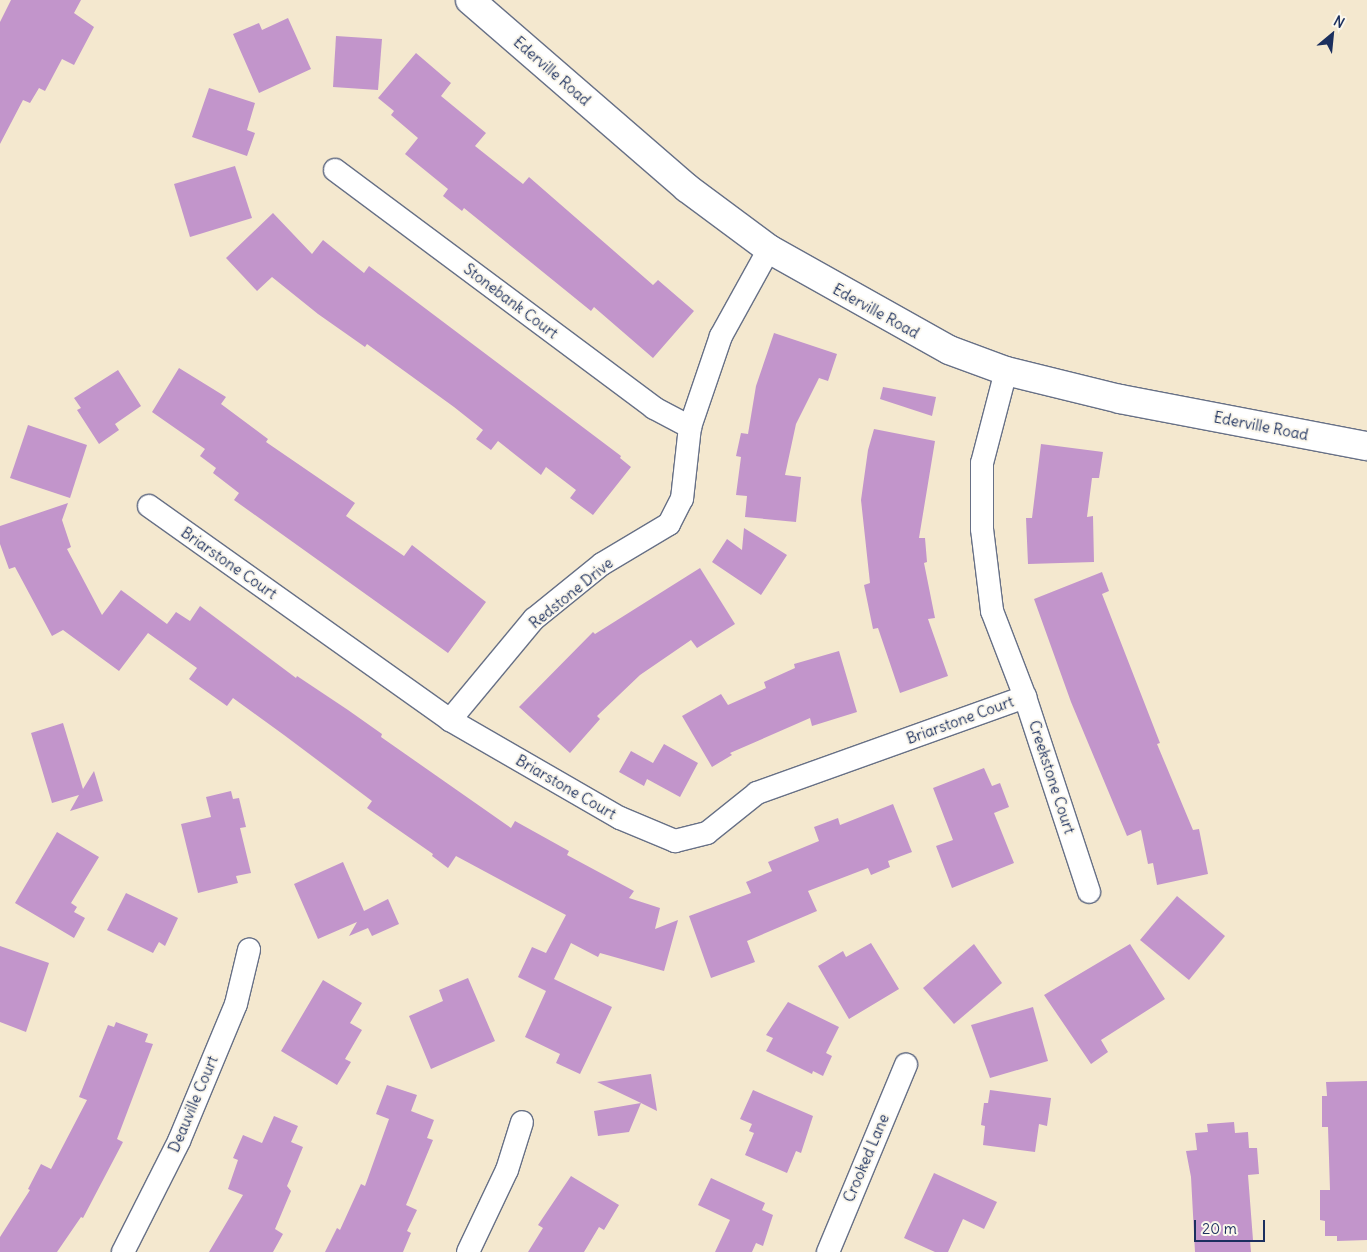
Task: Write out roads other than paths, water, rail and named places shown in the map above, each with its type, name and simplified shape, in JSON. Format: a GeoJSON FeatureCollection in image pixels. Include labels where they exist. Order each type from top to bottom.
{"type":"FeatureCollection","features":[{"type":"Feature","properties":{"kind":"street","name":"Ederville Road"},"geometry":{"type":"LineString","coordinates":[[470,0],[687,188],[769,250],[949,350],[1006,371],[1120,399],[1367,446]]}},
{"type":"Feature","properties":{"kind":"street","name":"Stonebank Court"},"geometry":{"type":"LineString","coordinates":[[335,170],[654,408],[690,427]]}},
{"type":"Feature","properties":{"kind":"street","name":"Redstone Drive"},"geometry":{"type":"LineString","coordinates":[[450,720],[534,620],[602,564],[670,524],[682,500],[690,427],[721,336],[769,250]]}},
{"type":"Feature","properties":{"kind":"street","name":"Creekstone Court"},"geometry":{"type":"LineString","coordinates":[[1006,371],[982,463],[982,529],[992,611],[1025,697],[1089,892]]}},
{"type":"Feature","properties":{"kind":"street","name":"Briarstone Court"},"geometry":{"type":"LineString","coordinates":[[148,506],[450,720],[620,818],[675,841],[707,834],[757,793],[1025,697]]}},
{"type":"Feature","properties":{"kind":"street","name":"Deauville Court"},"geometry":{"type":"LineString","coordinates":[[123,1252],[179,1141],[228,1022],[249,950]]}},
{"type":"Feature","properties":{"kind":"street","name":"Crooked Lane"},"geometry":{"type":"LineString","coordinates":[[828,1252],[906,1065]]}},
{"type":"Feature","properties":{"kind":"street"},"geometry":{"type":"LineString","coordinates":[[468,1252],[504,1178],[522,1122]]}}]}
